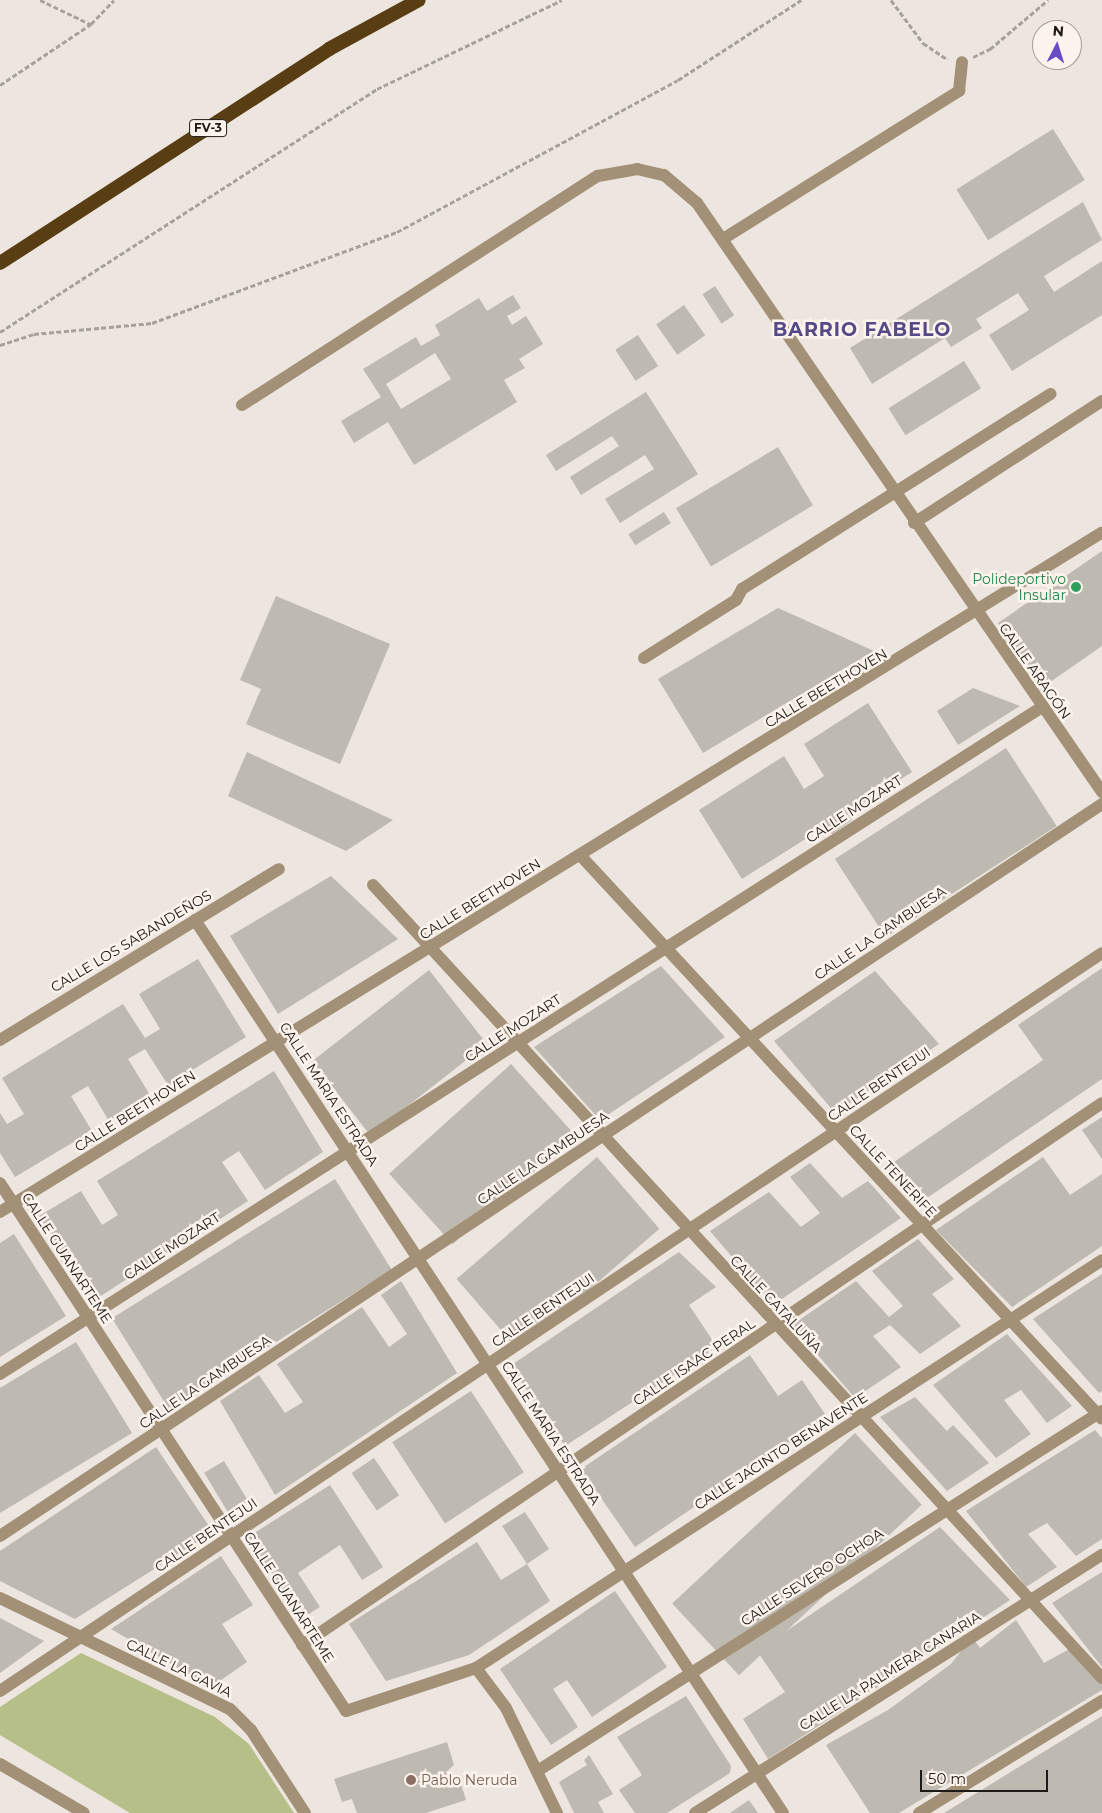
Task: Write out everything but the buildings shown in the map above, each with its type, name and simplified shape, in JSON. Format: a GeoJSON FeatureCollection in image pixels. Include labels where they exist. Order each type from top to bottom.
{"type":"FeatureCollection","features":[{"type":"Feature","properties":{"kind":"highway","name":"FV-3"},"geometry":{"type":"LineString","coordinates":[[0,263],[329,49],[420,0]]}},
{"type":"Feature","properties":{"kind":"street"},"geometry":{"type":"LineString","coordinates":[[723,240],[959,91],[962,62]]}},
{"type":"Feature","properties":{"kind":"street","name":"CALLE ARAGÓN"},"geometry":{"type":"LineString","coordinates":[[242,405],[610,171],[637,169],[664,175],[697,203],[890,478],[893,493],[1102,792]]}},
{"type":"Feature","properties":{"kind":"street"},"geometry":{"type":"LineString","coordinates":[[644,658],[736,600],[742,589],[1050,394]]}},
{"type":"Feature","properties":{"kind":"street"},"geometry":{"type":"LineString","coordinates":[[914,523],[1102,402]]}},
{"type":"Feature","properties":{"kind":"street"},"geometry":{"type":"LineString","coordinates":[[977,613],[1101,533]]}},
{"type":"Feature","properties":{"kind":"street","name":"CALLE BEETHOVEN"},"geometry":{"type":"LineString","coordinates":[[0,1212],[276,1041],[977,613]]}},
{"type":"Feature","properties":{"kind":"street","name":"CALLE MOZART"},"geometry":{"type":"LineString","coordinates":[[0,1374],[1042,707]]}},
{"type":"Feature","properties":{"kind":"street","name":"CALLE LA GAMBUESA"},"geometry":{"type":"LineString","coordinates":[[0,1536],[1102,804]]}},
{"type":"Feature","properties":{"kind":"street","name":"CALLE TENERIFE"},"geometry":{"type":"LineString","coordinates":[[580,855],[1100,1415]]}},
{"type":"Feature","properties":{"kind":"street","name":"CALLE LOS SABANDEÑOS"},"geometry":{"type":"LineString","coordinates":[[0,1040],[278,870]]}},
{"type":"Feature","properties":{"kind":"street","name":"CALLE CATALUÑA"},"geometry":{"type":"LineString","coordinates":[[373,884],[516,1044],[1102,1678]]}},
{"type":"Feature","properties":{"kind":"street","name":"CALLE MARIA ESTRADA"},"geometry":{"type":"LineString","coordinates":[[195,920],[559,1471],[688,1674],[783,1813]]}},
{"type":"Feature","properties":{"kind":"street","name":"CALLE BENTEJUI"},"geometry":{"type":"LineString","coordinates":[[0,1691],[1102,953]]}},
{"type":"Feature","properties":{"kind":"street","name":"CALLE ISAAC PERAL"},"geometry":{"type":"LineString","coordinates":[[302,1645],[1102,1103]]}},
{"type":"Feature","properties":{"kind":"street","name":"CALLE GUANARTEME"},"geometry":{"type":"LineString","coordinates":[[0,1183],[346,1711],[476,1668]]}},
{"type":"Feature","properties":{"kind":"street","name":"CALLE JACINTO BENAVENTE"},"geometry":{"type":"LineString","coordinates":[[476,1668],[1102,1260]]}},
{"type":"Feature","properties":{"kind":"street","name":"CALLE SEVERO OCHOA"},"geometry":{"type":"LineString","coordinates":[[539,1770],[946,1509],[1100,1415]]}},
{"type":"Feature","properties":{"kind":"street","name":"CALLE LA PALMERA CANARIA"},"geometry":{"type":"LineString","coordinates":[[695,1813],[1102,1555]]}},
{"type":"Feature","properties":{"kind":"street","name":"CALLE LA GAVIA"},"geometry":{"type":"LineString","coordinates":[[0,1598],[230,1709],[251,1730],[305,1813]]}},
{"type":"Feature","properties":{"kind":"street"},"geometry":{"type":"LineString","coordinates":[[476,1668],[506,1708],[539,1770],[557,1813]]}},
{"type":"Feature","properties":{"kind":"street"},"geometry":{"type":"LineString","coordinates":[[919,1813],[1102,1701]]}},
{"type":"Feature","properties":{"kind":"street"},"geometry":{"type":"LineString","coordinates":[[0,1764],[84,1813]]}},
{"type":"Feature","properties":{"kind":"path"},"geometry":{"type":"LineString","coordinates":[[40,0],[91,24]]}},
{"type":"Feature","properties":{"kind":"path"},"geometry":{"type":"LineString","coordinates":[[0,85],[91,24],[114,0]]}},
{"type":"Feature","properties":{"kind":"path"},"geometry":{"type":"LineString","coordinates":[[0,332],[377,89],[562,0]]}},
{"type":"Feature","properties":{"kind":"path"},"geometry":{"type":"LineString","coordinates":[[0,345],[8,341],[152,323],[398,232],[678,80],[801,0]]}},
{"type":"Feature","properties":{"kind":"path"},"geometry":{"type":"LineString","coordinates":[[891,0],[934,54],[962,62],[990,49],[1048,0]]}},
{"type":"Feature","properties":{"kind":"green space"},"geometry":{"type":"Polygon","coordinates":[[[81,1653],[215,1717],[249,1744],[294,1813],[130,1813],[0,1735],[0,1707],[81,1653]]]}},
{"type":"Feature","properties":{"kind":"place","name":"Polideportivo Insular"},"geometry":{"type":"Point","coordinates":[1076,587]}},
{"type":"Feature","properties":{"kind":"place","name":"Pablo Neruda"},"geometry":{"type":"Point","coordinates":[411,1780]}},
{"type":"Feature","properties":{"kind":"district","name":"BARRIO FABELO"},"geometry":{"type":"Point","coordinates":[862,330]}}]}
